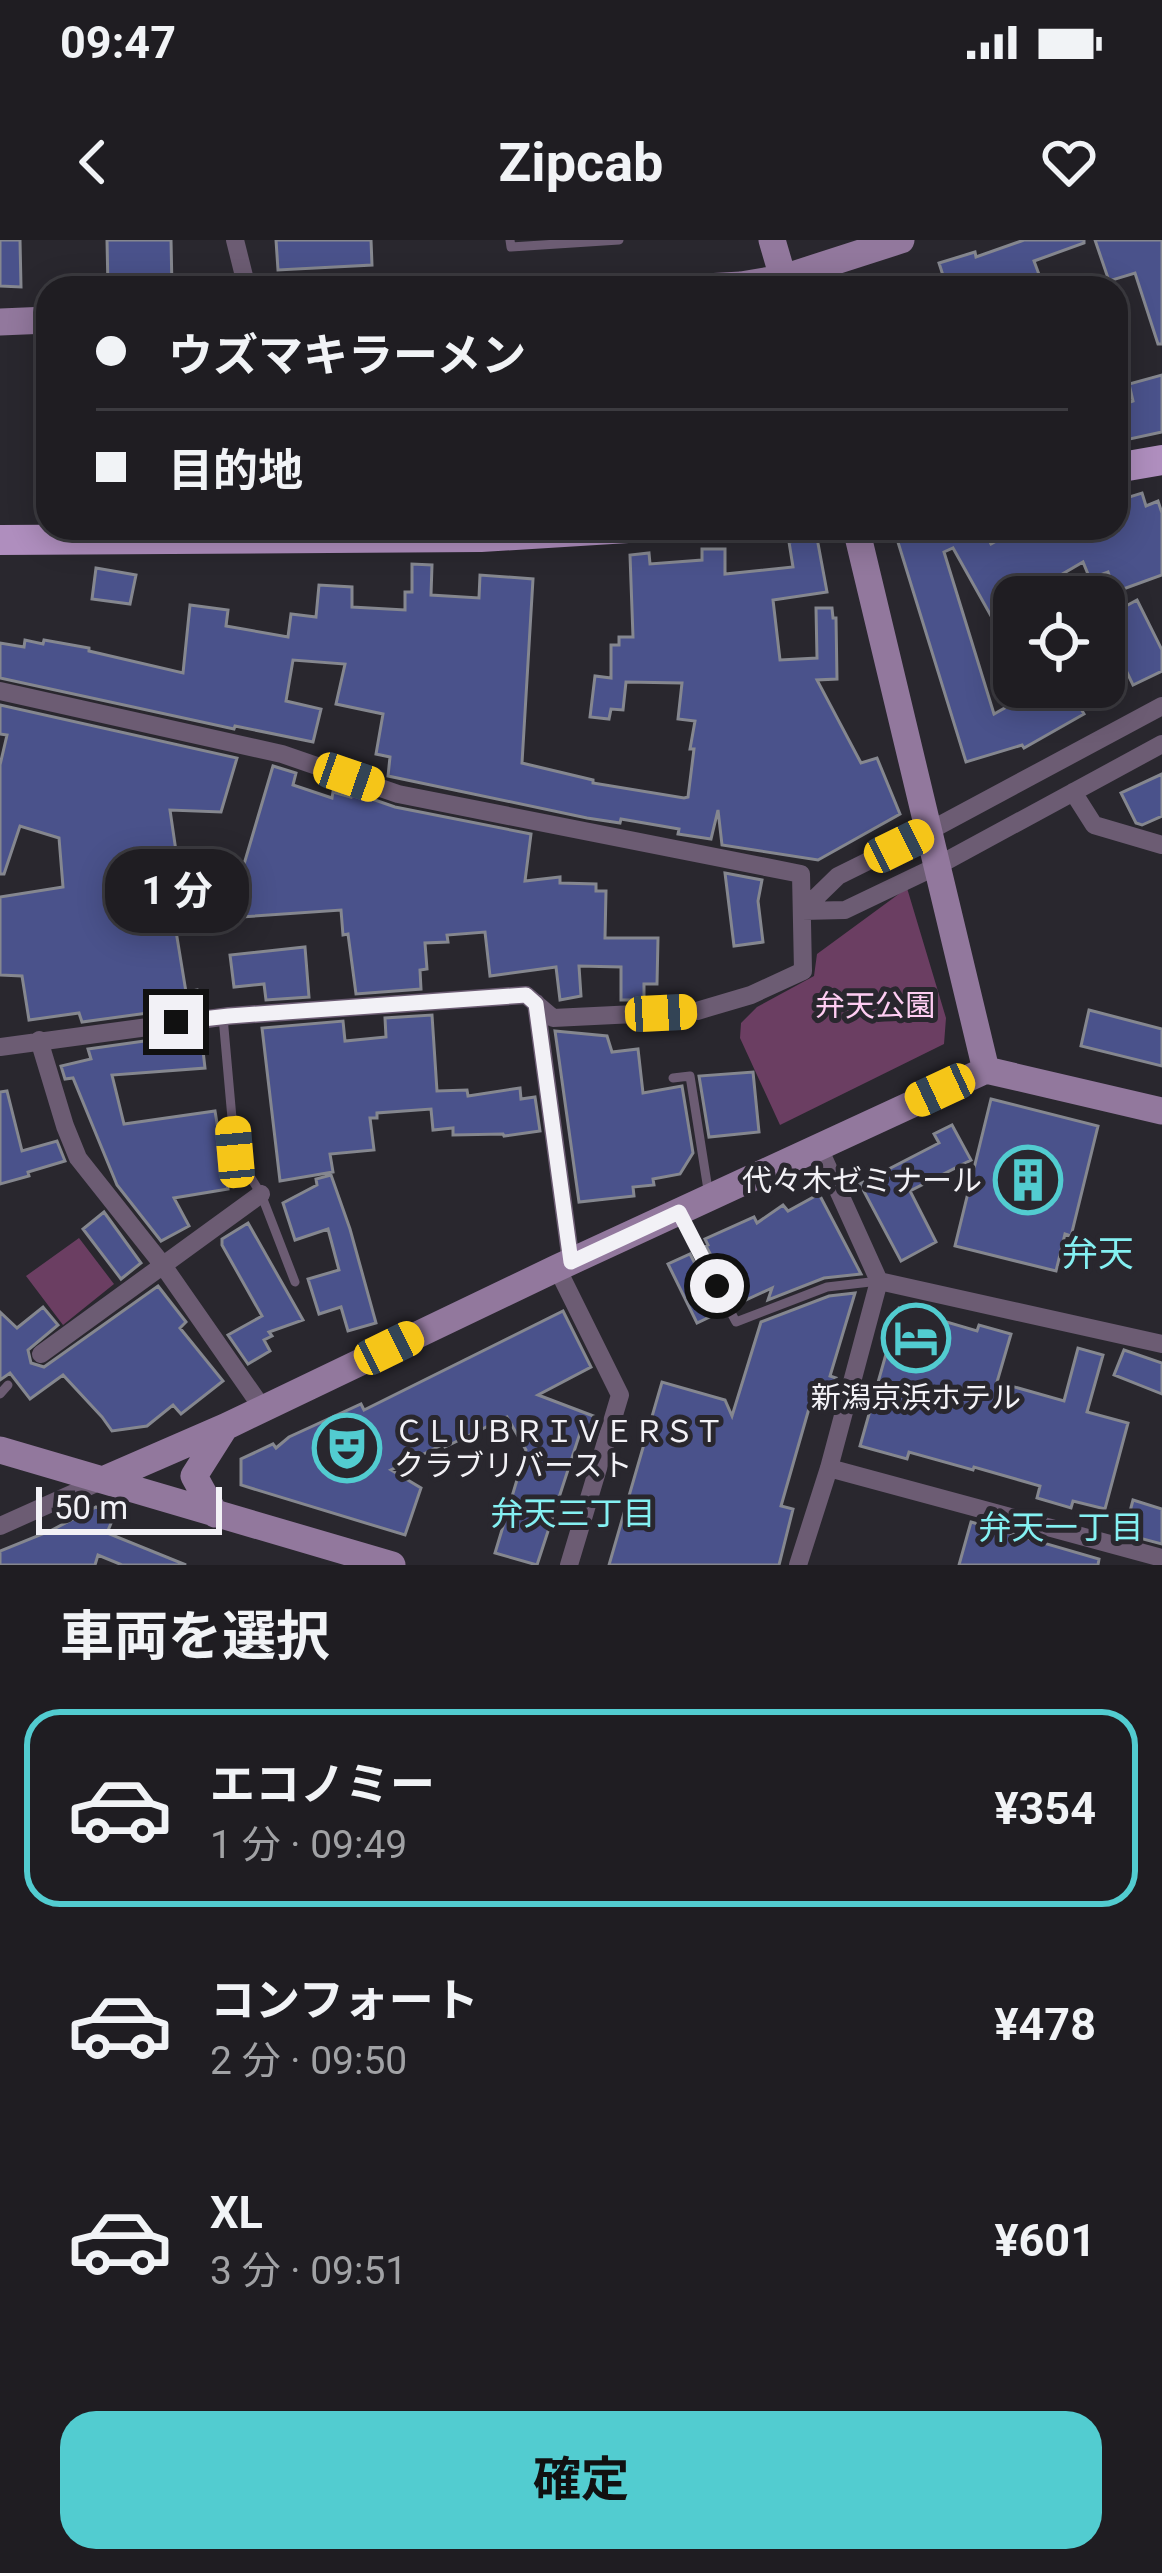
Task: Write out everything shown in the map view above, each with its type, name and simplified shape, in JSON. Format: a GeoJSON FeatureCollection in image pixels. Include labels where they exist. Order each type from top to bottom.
{"type":"FeatureCollection","features":[{"type":"Feature","properties":{"kind":"main road"},"geometry":{"type":"LineString","coordinates":[[1128,465],[1162,460]]}},
{"type":"Feature","properties":{"kind":"main road"},"geometry":{"type":"LineString","coordinates":[[0,539],[36,538]]}},
{"type":"Feature","properties":{"kind":"street"},"geometry":{"type":"LineString","coordinates":[[235,240],[244,276]]}},
{"type":"Feature","properties":{"kind":"street"},"geometry":{"type":"LineString","coordinates":[[772,240],[783,276]]}},
{"type":"Feature","properties":{"kind":"street"},"geometry":{"type":"LineString","coordinates":[[804,276],[902,240]]}},
{"type":"Feature","properties":{"kind":"street"},"geometry":{"type":"LineString","coordinates":[[0,322],[36,320]]}},
{"type":"Feature","properties":{"kind":"street"},"geometry":{"type":"LineString","coordinates":[[859,540],[986,1070]]}},
{"type":"Feature","properties":{"kind":"street"},"geometry":{"type":"LineString","coordinates":[[0,692],[282,754],[398,794],[800,874],[803,971],[751,995],[697,1011],[553,1018],[526,995],[223,1017],[0,1047]]}},
{"type":"Feature","properties":{"kind":"street"},"geometry":{"type":"LineString","coordinates":[[802,911],[838,876],[1162,706]]}},
{"type":"Feature","properties":{"kind":"street"},"geometry":{"type":"LineString","coordinates":[[802,911],[845,910],[937,866],[1162,744]]}},
{"type":"Feature","properties":{"kind":"street"},"geometry":{"type":"LineString","coordinates":[[1073,792],[1094,825],[1162,845]]}},
{"type":"Feature","properties":{"kind":"street"},"geometry":{"type":"LineString","coordinates":[[536,1004],[564,1265],[620,1395],[569,1565]]}},
{"type":"Feature","properties":{"kind":"street"},"geometry":{"type":"LineString","coordinates":[[39,1040],[78,1159],[162,1264],[263,1408]]}},
{"type":"Feature","properties":{"kind":"street"},"geometry":{"type":"LineString","coordinates":[[0,1526],[224,1427],[986,1070],[1162,1111]]}},
{"type":"Feature","properties":{"kind":"street"},"geometry":{"type":"LineString","coordinates":[[798,1565],[879,1281],[818,1148]]}},
{"type":"Feature","properties":{"kind":"street"},"geometry":{"type":"LineString","coordinates":[[41,1354],[261,1194]]}},
{"type":"Feature","properties":{"kind":"street"},"geometry":{"type":"LineString","coordinates":[[879,1281],[1162,1344]]}},
{"type":"Feature","properties":{"kind":"street"},"geometry":{"type":"LineString","coordinates":[[214,1514],[194,1476],[224,1427]]}},
{"type":"Feature","properties":{"kind":"street"},"geometry":{"type":"LineString","coordinates":[[0,1450],[392,1565]]}},
{"type":"Feature","properties":{"kind":"street"},"geometry":{"type":"LineString","coordinates":[[829,1468],[1162,1558]]}},
{"type":"Feature","properties":{"kind":"lane"},"geometry":{"type":"LineString","coordinates":[[510,240],[511,248],[619,240]]}},
{"type":"Feature","properties":{"kind":"lane"},"geometry":{"type":"LineString","coordinates":[[223,1017],[235,1152],[261,1194],[295,1282]]}},
{"type":"Feature","properties":{"kind":"lane"},"geometry":{"type":"LineString","coordinates":[[673,1078],[690,1076],[710,1198]]}},
{"type":"Feature","properties":{"kind":"lane"},"geometry":{"type":"LineString","coordinates":[[679,1212],[736,1322],[827,1287],[879,1281]]}},
{"type":"Feature","properties":{"kind":"green space","name":"弁天公園"},"geometry":{"type":"Polygon","coordinates":[[[907,888],[946,1018],[944,1044],[780,1125],[740,1038],[741,1023],[757,1007],[814,976],[817,954],[907,888]]]}},
{"type":"Feature","properties":{"kind":"green space"},"geometry":{"type":"Polygon","coordinates":[[[79,1238],[114,1284],[63,1325],[26,1276],[79,1238]]]}},
{"type":"Feature","properties":{"kind":"building"},"geometry":{"type":"Polygon","coordinates":[[[0,240],[20,240],[21,287],[0,286],[0,240]]]}},
{"type":"Feature","properties":{"kind":"building"},"geometry":{"type":"Polygon","coordinates":[[[107,240],[171,240],[172,276],[108,276],[107,240]]]}},
{"type":"Feature","properties":{"kind":"building"},"geometry":{"type":"Polygon","coordinates":[[[276,240],[371,240],[372,265],[278,270],[276,240]]]}},
{"type":"Feature","properties":{"kind":"building"},"geometry":{"type":"Polygon","coordinates":[[[1024,240],[1084,240],[1034,261],[1040,276],[943,276],[939,263],[975,252],[976,257],[1024,240]]]}},
{"type":"Feature","properties":{"kind":"building"},"geometry":{"type":"Polygon","coordinates":[[[1095,240],[1162,240],[1162,344],[1158,344],[1135,273],[1107,276],[1095,240]]]}},
{"type":"Feature","properties":{"kind":"building"},"geometry":{"type":"Polygon","coordinates":[[[1162,375],[1162,432],[1128,439],[1128,403],[1133,401],[1129,384],[1162,375]]]}},
{"type":"Feature","properties":{"kind":"building"},"geometry":{"type":"Polygon","coordinates":[[[1142,493],[1146,506],[1158,501],[1162,575],[1125,588],[1125,576],[1108,572],[1089,576],[1083,562],[1059,576],[993,576],[993,619],[953,548],[944,552],[994,714],[1005,708],[1080,708],[1084,714],[1024,748],[966,762],[897,540],[989,540],[991,544],[998,540],[1128,540],[1128,497],[1142,493]]]}},
{"type":"Feature","properties":{"kind":"building"},"geometry":{"type":"Polygon","coordinates":[[[817,540],[827,592],[773,600],[780,660],[817,658],[816,608],[832,608],[837,679],[817,680],[861,763],[877,758],[900,814],[818,860],[722,845],[718,810],[711,839],[678,834],[679,829],[587,818],[388,776],[390,757],[376,754],[383,714],[336,704],[345,664],[293,660],[286,701],[321,709],[313,742],[0,678],[0,643],[24,647],[25,640],[89,648],[183,673],[190,605],[228,610],[226,626],[288,637],[291,614],[316,617],[319,585],[352,587],[352,607],[405,610],[405,592],[412,592],[412,564],[432,565],[431,595],[479,598],[480,575],[533,579],[522,763],[593,783],[684,798],[688,797],[695,721],[678,719],[682,683],[626,682],[623,710],[611,709],[609,719],[590,717],[595,676],[611,678],[611,645],[619,645],[619,637],[633,637],[630,555],[649,553],[650,564],[702,560],[702,549],[725,549],[725,574],[793,567],[789,542],[817,540]]]}},
{"type":"Feature","properties":{"kind":"building"},"geometry":{"type":"Polygon","coordinates":[[[96,568],[136,575],[130,604],[92,599],[96,568]]]}},
{"type":"Feature","properties":{"kind":"building"},"geometry":{"type":"Polygon","coordinates":[[[1137,600],[1162,650],[1162,671],[1133,685],[1125,668],[1125,607],[1137,600]]]}},
{"type":"Feature","properties":{"kind":"building"},"geometry":{"type":"Polygon","coordinates":[[[0,705],[237,758],[221,812],[170,810],[177,858],[210,852],[202,878],[237,888],[273,766],[296,773],[293,785],[332,798],[333,792],[351,797],[352,792],[395,807],[531,834],[525,881],[560,877],[560,883],[596,884],[596,891],[606,891],[605,938],[658,938],[657,984],[644,984],[644,1000],[621,1000],[621,967],[579,966],[581,996],[560,1000],[556,967],[490,976],[485,932],[447,935],[448,942],[425,943],[427,969],[420,970],[421,989],[356,994],[341,910],[175,925],[186,992],[197,990],[199,1006],[82,1022],[79,1013],[29,1020],[22,976],[0,975],[0,897],[63,887],[59,838],[20,826],[4,874],[0,874],[0,765],[7,735],[0,734],[0,705]]]}},
{"type":"Feature","properties":{"kind":"building"},"geometry":{"type":"Polygon","coordinates":[[[1162,774],[1162,816],[1136,823],[1121,793],[1162,774]]]}},
{"type":"Feature","properties":{"kind":"building"},"geometry":{"type":"Polygon","coordinates":[[[725,873],[762,880],[758,901],[763,942],[734,946],[725,873]]]}},
{"type":"Feature","properties":{"kind":"building"},"geometry":{"type":"Polygon","coordinates":[[[305,947],[309,997],[266,1000],[264,984],[234,987],[230,955],[305,947]]]}},
{"type":"Feature","properties":{"kind":"building"},"geometry":{"type":"Polygon","coordinates":[[[1089,1010],[1162,1029],[1162,1066],[1081,1046],[1089,1010]]]}},
{"type":"Feature","properties":{"kind":"building"},"geometry":{"type":"Polygon","coordinates":[[[432,1015],[437,1091],[467,1090],[468,1096],[520,1088],[521,1099],[535,1097],[540,1131],[453,1135],[453,1128],[433,1130],[431,1109],[377,1113],[377,1118],[370,1118],[374,1150],[330,1154],[333,1172],[280,1181],[262,1028],[343,1021],[345,1041],[386,1037],[385,1018],[432,1015]]]}},
{"type":"Feature","properties":{"kind":"building"},"geometry":{"type":"Polygon","coordinates":[[[555,1031],[607,1036],[612,1052],[638,1049],[643,1093],[682,1086],[693,1153],[680,1174],[653,1179],[654,1185],[633,1187],[634,1196],[579,1202],[555,1031]]]}},
{"type":"Feature","properties":{"kind":"building"},"geometry":{"type":"Polygon","coordinates":[[[201,1033],[205,1068],[112,1075],[124,1124],[215,1111],[228,1189],[174,1198],[189,1226],[161,1241],[117,1185],[73,1078],[65,1079],[61,1066],[91,1059],[88,1049],[201,1033]]]}},
{"type":"Feature","properties":{"kind":"building"},"geometry":{"type":"Polygon","coordinates":[[[753,1072],[759,1132],[709,1137],[699,1076],[753,1072]]]}},
{"type":"Feature","properties":{"kind":"building"},"geometry":{"type":"Polygon","coordinates":[[[7,1091],[22,1151],[57,1141],[65,1161],[0,1184],[0,1092],[7,1091]]]}},
{"type":"Feature","properties":{"kind":"building","name":"代々木ゼミナール"},"geometry":{"type":"Polygon","coordinates":[[[991,1099],[1098,1126],[1071,1236],[1065,1234],[1056,1271],[955,1246],[991,1099]]]}},
{"type":"Feature","properties":{"kind":"building"},"geometry":{"type":"Polygon","coordinates":[[[952,1125],[971,1160],[910,1191],[936,1242],[901,1261],[860,1184],[939,1143],[934,1134],[952,1125]]]}},
{"type":"Feature","properties":{"kind":"building"},"geometry":{"type":"Polygon","coordinates":[[[331,1175],[376,1323],[348,1331],[341,1307],[319,1314],[308,1279],[339,1270],[328,1229],[295,1240],[283,1203],[317,1185],[316,1179],[331,1175]]]}},
{"type":"Feature","properties":{"kind":"building"},"geometry":{"type":"Polygon","coordinates":[[[819,1194],[861,1274],[824,1278],[768,1300],[772,1288],[737,1304],[705,1239],[754,1217],[757,1223],[783,1205],[788,1211],[819,1194]]]}},
{"type":"Feature","properties":{"kind":"building"},"geometry":{"type":"Polygon","coordinates":[[[104,1212],[141,1263],[121,1279],[83,1229],[104,1212]]]}},
{"type":"Feature","properties":{"kind":"building"},"geometry":{"type":"Polygon","coordinates":[[[248,1223],[303,1320],[269,1332],[272,1336],[264,1340],[270,1351],[248,1364],[228,1335],[262,1316],[222,1239],[248,1223]]]}},
{"type":"Feature","properties":{"kind":"building"},"geometry":{"type":"Polygon","coordinates":[[[690,1254],[720,1312],[697,1323],[668,1264],[690,1254]]]}},
{"type":"Feature","properties":{"kind":"building"},"geometry":{"type":"Polygon","coordinates":[[[158,1286],[186,1322],[180,1328],[223,1381],[181,1414],[173,1405],[147,1426],[112,1431],[63,1375],[30,1399],[10,1373],[0,1380],[0,1312],[17,1328],[43,1307],[58,1325],[28,1350],[31,1363],[44,1367],[158,1286]]]}},
{"type":"Feature","properties":{"kind":"building"},"geometry":{"type":"Polygon","coordinates":[[[855,1293],[830,1376],[836,1378],[826,1410],[810,1405],[781,1506],[793,1509],[779,1565],[609,1565],[662,1382],[725,1400],[732,1416],[761,1322],[829,1296],[855,1293]]]}},
{"type":"Feature","properties":{"kind":"building"},"geometry":{"type":"Polygon","coordinates":[[[899,1308],[977,1331],[979,1325],[1011,1334],[997,1382],[1064,1401],[1078,1348],[1103,1355],[1087,1412],[1128,1423],[1105,1509],[1073,1501],[1071,1508],[1037,1498],[1040,1486],[974,1467],[909,1452],[907,1459],[860,1446],[899,1308]]]}},
{"type":"Feature","properties":{"kind":"building"},"geometry":{"type":"Polygon","coordinates":[[[563,1311],[591,1367],[538,1395],[596,1417],[589,1437],[580,1433],[537,1565],[495,1553],[526,1450],[507,1417],[391,1470],[421,1488],[405,1535],[241,1485],[241,1459],[273,1444],[276,1448],[289,1437],[361,1404],[364,1410],[563,1311]]]}},
{"type":"Feature","properties":{"kind":"building"},"geometry":{"type":"Polygon","coordinates":[[[1124,1350],[1162,1363],[1162,1394],[1114,1375],[1124,1350]]]}},
{"type":"Feature","properties":{"kind":"building"},"geometry":{"type":"Polygon","coordinates":[[[1133,1500],[1162,1509],[1162,1544],[1124,1534],[1133,1500]]]}},
{"type":"Feature","properties":{"kind":"building"},"geometry":{"type":"Polygon","coordinates":[[[96,1507],[114,1516],[107,1533],[186,1565],[122,1565],[98,1555],[95,1565],[0,1565],[0,1551],[96,1507]]]}},
{"type":"Feature","properties":{"kind":"building"},"geometry":{"type":"Polygon","coordinates":[[[971,1522],[1099,1559],[1098,1565],[959,1565],[971,1522]]]}},
{"type":"Feature","properties":{"kind":"place","name":"代々木ゼミナール"},"geometry":{"type":"Point","coordinates":[1028,1180]}},
{"type":"Feature","properties":{"kind":"place","name":"新潟京浜ホテル"},"geometry":{"type":"Point","coordinates":[916,1338]}},
{"type":"Feature","properties":{"kind":"place","name":"ＣＬＵＢＲＩＶＥＲＳＴ クラブリバースト"},"geometry":{"type":"Point","coordinates":[347,1448]}},
{"type":"Feature","properties":{"kind":"district","name":"弁天"},"geometry":{"type":"Point","coordinates":[1098,1254]}},
{"type":"Feature","properties":{"kind":"district","name":"弁天三丁目"},"geometry":{"type":"Point","coordinates":[573,1513]}},
{"type":"Feature","properties":{"kind":"district","name":"弁天一丁目"},"geometry":{"type":"Point","coordinates":[1061,1527]}},
{"type":"Feature","properties":{"kind":"route"},"geometry":{"type":"LineString","coordinates":[[176,1022],[526,995],[536,1004],[571,1262],[679,1212],[717,1286]]}}]}
